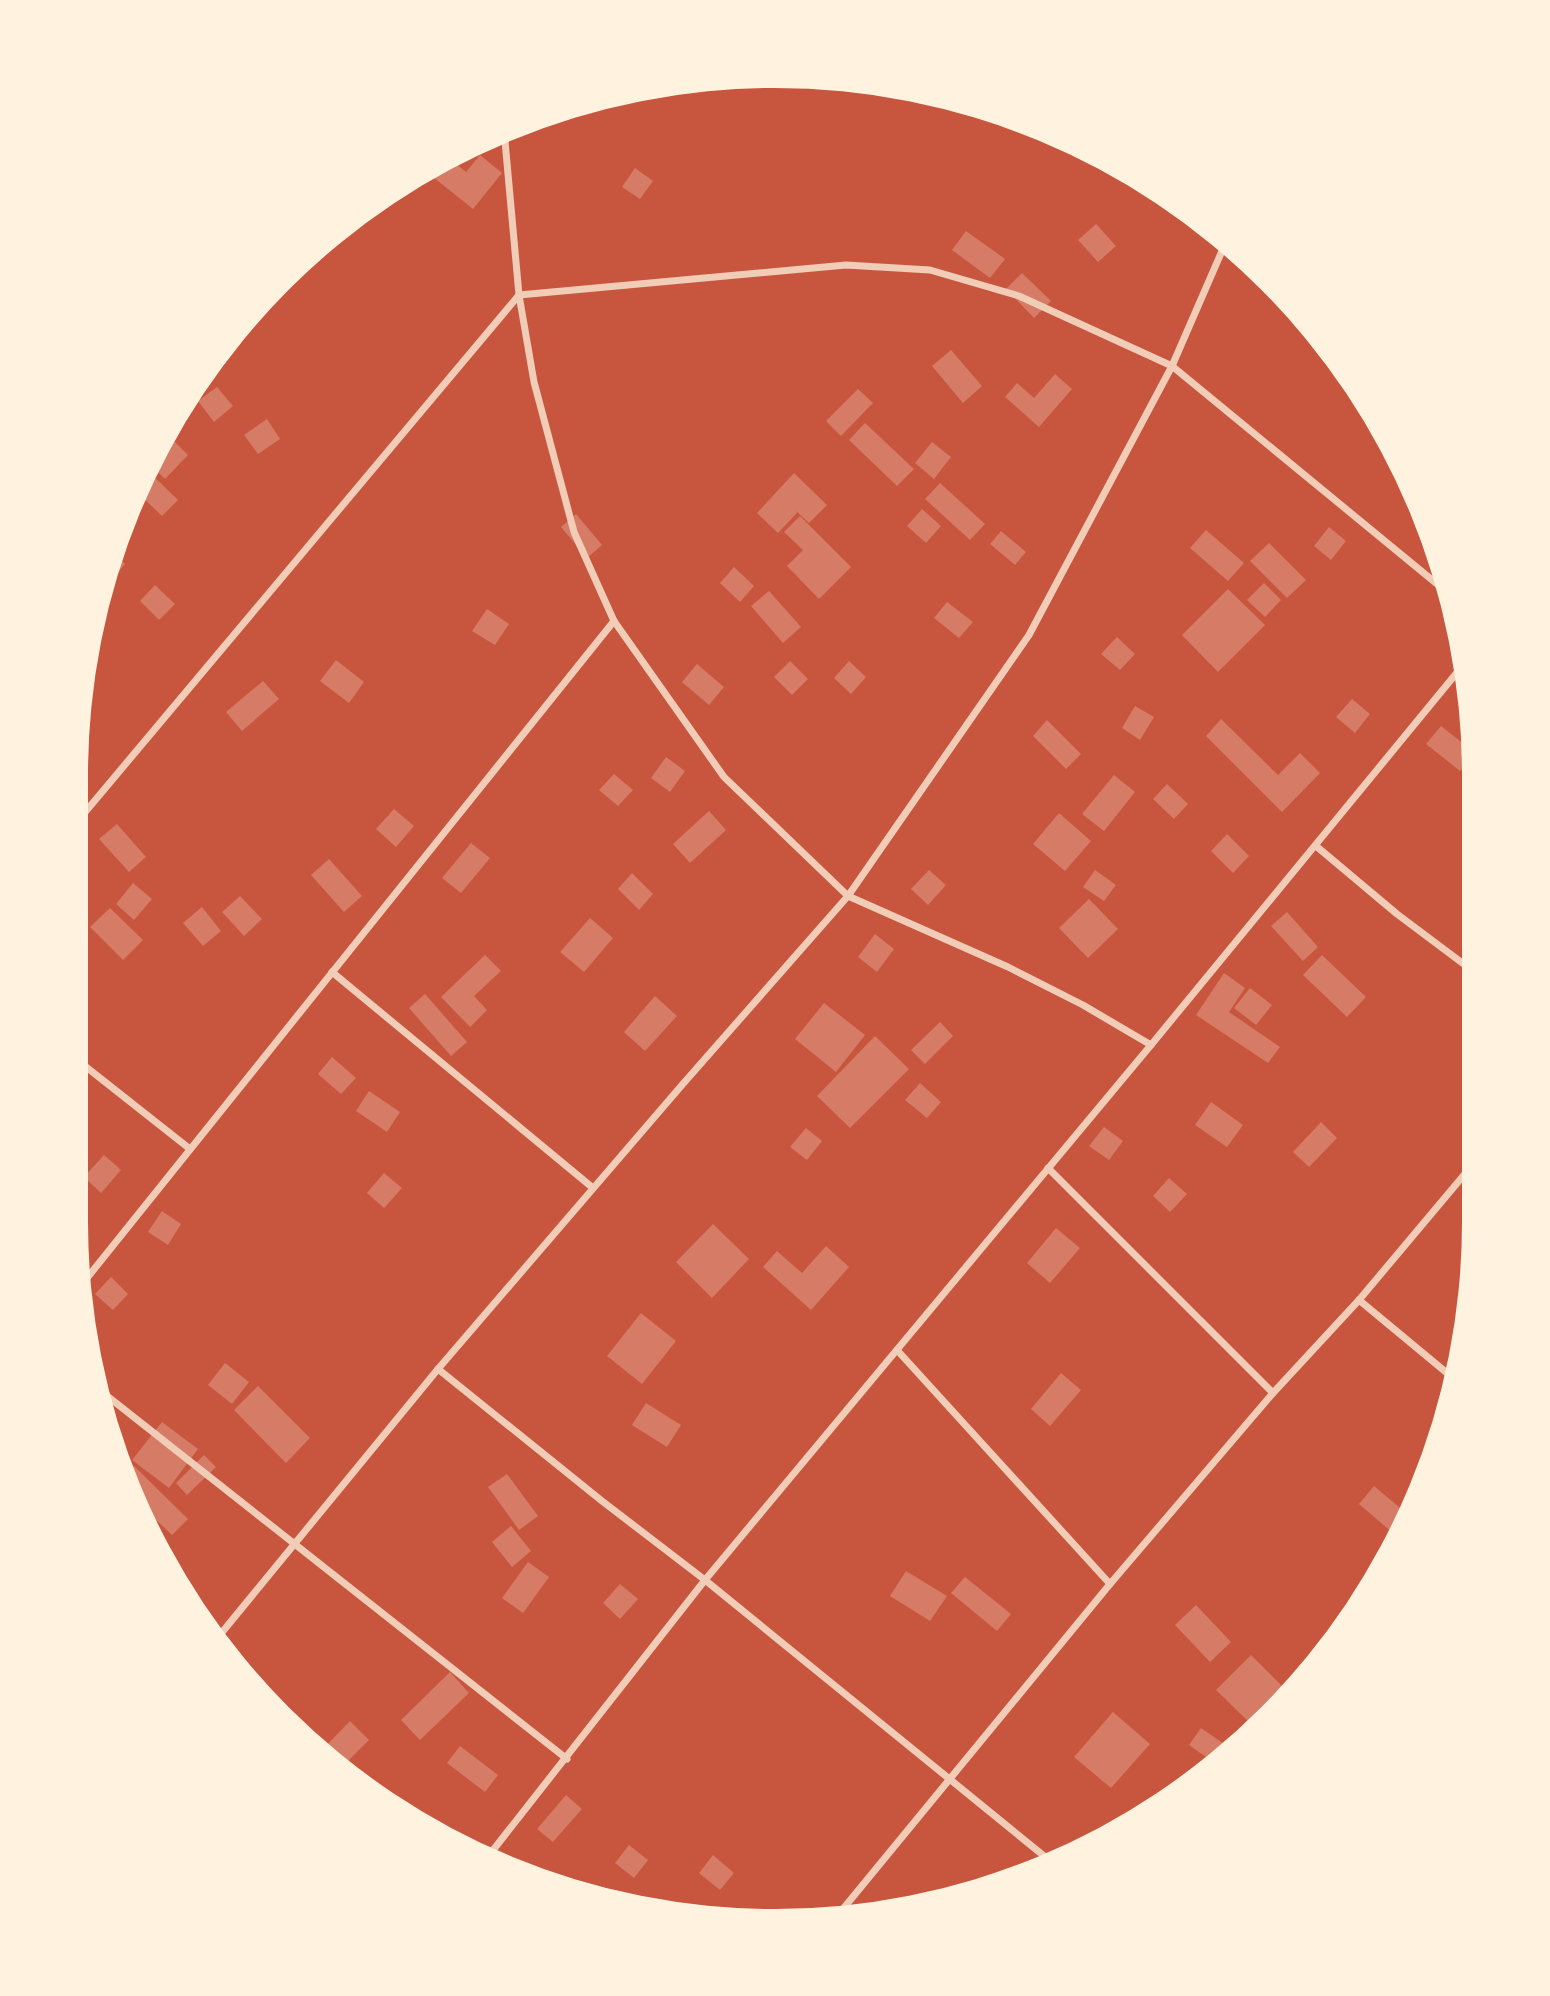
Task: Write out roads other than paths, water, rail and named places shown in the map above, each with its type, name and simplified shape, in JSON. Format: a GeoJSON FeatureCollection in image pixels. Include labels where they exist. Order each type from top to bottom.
{"type":"FeatureCollection","features":[{"type":"Feature","properties":{"kind":"street"},"geometry":{"type":"LineString","coordinates":[[505,143],[519,295],[534,382],[574,532],[614,621],[724,777],[848,896],[1007,967],[1083,1005],[1151,1045]]}},
{"type":"Feature","properties":{"kind":"street"},"geometry":{"type":"LineString","coordinates":[[223,1631],[438,1369],[848,896],[1029,635],[1172,366],[1221,252]]}},
{"type":"Feature","properties":{"kind":"street"},"geometry":{"type":"LineString","coordinates":[[88,809],[519,295],[846,265],[930,270],[1018,296],[1172,366],[1434,582]]}},
{"type":"Feature","properties":{"kind":"street"},"geometry":{"type":"LineString","coordinates":[[90,1275],[614,621]]}},
{"type":"Feature","properties":{"kind":"street"},"geometry":{"type":"LineString","coordinates":[[495,1848],[705,1580],[1455,675]]}},
{"type":"Feature","properties":{"kind":"street"},"geometry":{"type":"LineString","coordinates":[[1316,846],[1397,914],[1462,963]]}},
{"type":"Feature","properties":{"kind":"street"},"geometry":{"type":"LineString","coordinates":[[332,972],[593,1188]]}},
{"type":"Feature","properties":{"kind":"street"},"geometry":{"type":"LineString","coordinates":[[88,1068],[191,1149]]}},
{"type":"Feature","properties":{"kind":"street"},"geometry":{"type":"LineString","coordinates":[[1048,1168],[1273,1393]]}},
{"type":"Feature","properties":{"kind":"street"},"geometry":{"type":"LineString","coordinates":[[846,1905],[1110,1584],[1273,1393],[1359,1300],[1462,1177]]}},
{"type":"Feature","properties":{"kind":"street"},"geometry":{"type":"LineString","coordinates":[[1359,1300],[1445,1372]]}},
{"type":"Feature","properties":{"kind":"street"},"geometry":{"type":"LineString","coordinates":[[897,1350],[1110,1584]]}},
{"type":"Feature","properties":{"kind":"street"},"geometry":{"type":"LineString","coordinates":[[438,1369],[705,1580],[1042,1854]]}},
{"type":"Feature","properties":{"kind":"street"},"geometry":{"type":"LineString","coordinates":[[111,1399],[567,1759]]}}]}
